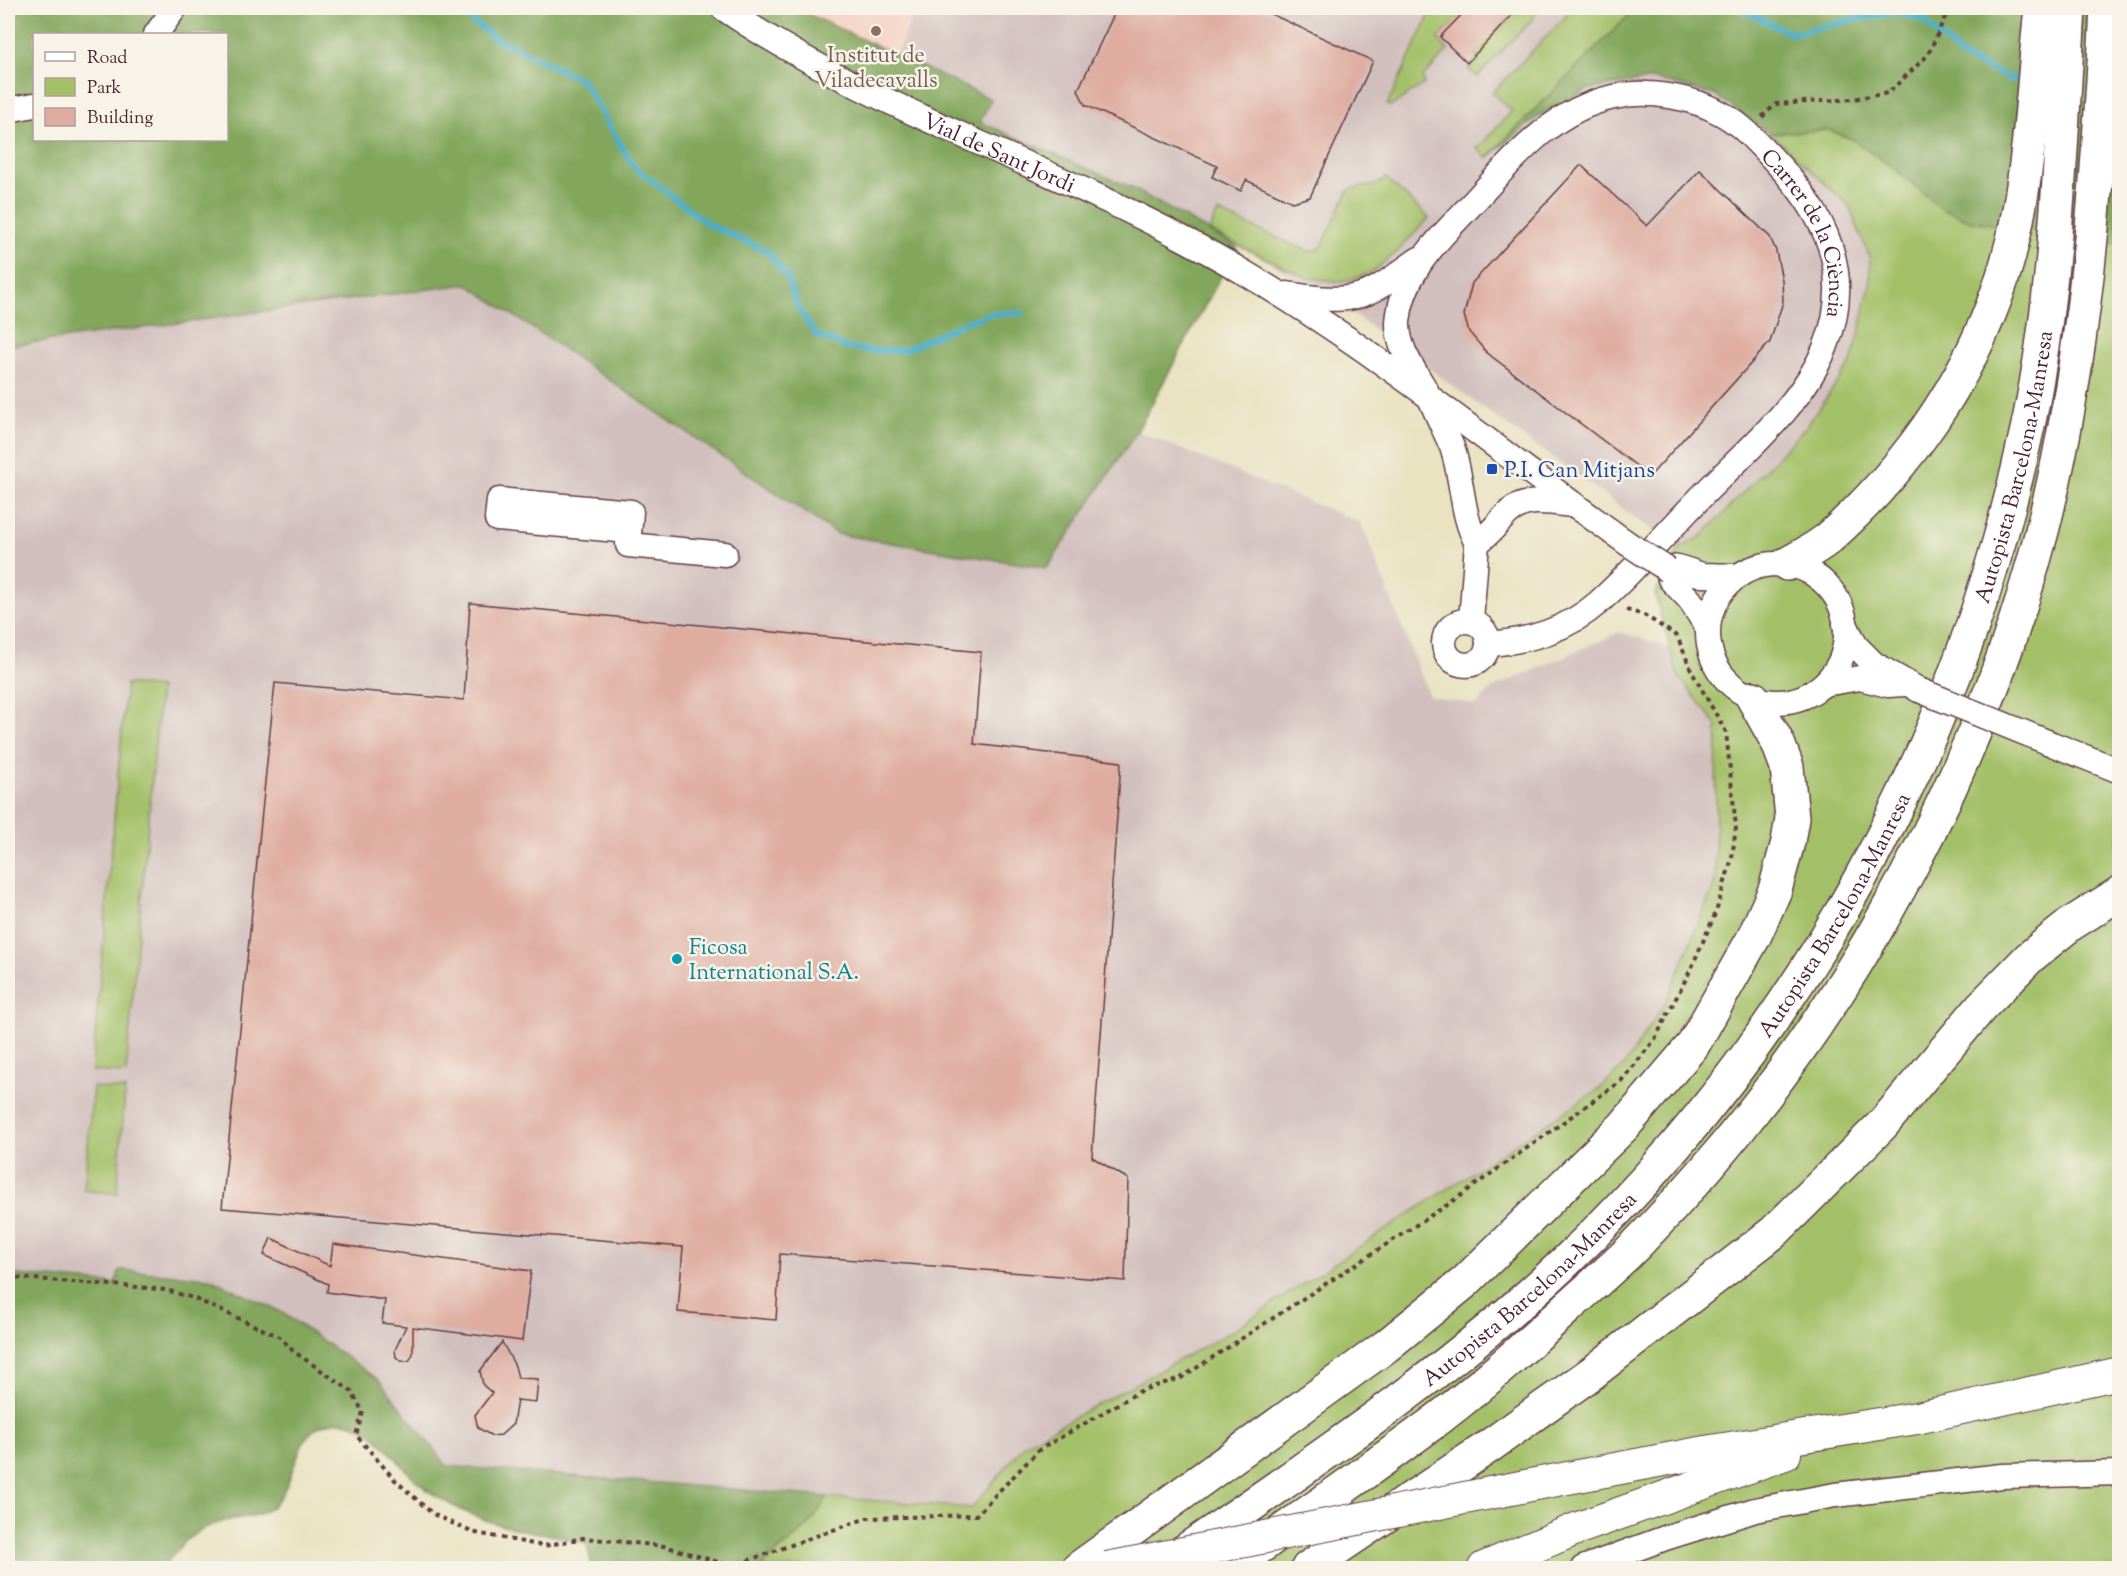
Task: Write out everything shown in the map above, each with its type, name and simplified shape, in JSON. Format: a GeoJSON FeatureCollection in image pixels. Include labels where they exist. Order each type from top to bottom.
{"type":"FeatureCollection","features":[{"type":"Feature","properties":{"kind":"highway"},"geometry":{"type":"LineString","coordinates":[[1787,564],[1828,539],[1912,448],[1962,375],[1981,334],[2000,285],[2019,211],[2041,8]]}},
{"type":"Feature","properties":{"kind":"highway","name":"Autopista Barcelona-Manresa"},"geometry":{"type":"LineString","coordinates":[[1160,1569],[1384,1410],[1505,1315],[1560,1267],[1627,1199],[1695,1124],[1770,1027],[1831,933],[1881,844],[1933,734],[1972,632],[2006,520],[2030,417],[2042,342],[2056,217],[2068,8]]}},
{"type":"Feature","properties":{"kind":"highway","name":"Autopista Barcelona-Manresa"},"geometry":{"type":"LineString","coordinates":[[1231,1569],[1426,1429],[1525,1346],[1635,1246],[1736,1133],[1803,1043],[1862,955],[1935,817],[1967,749],[2009,636],[2042,531],[2077,349],[2094,219],[2107,8]]}},
{"type":"Feature","properties":{"kind":"highway"},"geometry":{"type":"LineString","coordinates":[[1079,1569],[1385,1347],[1465,1282],[1624,1126],[1693,1045],[1754,937],[1775,890],[1788,842],[1792,818],[1787,767],[1778,743],[1753,698]]}},
{"type":"Feature","properties":{"kind":"highway"},"geometry":{"type":"LineString","coordinates":[[1308,1569],[1592,1373],[1774,1232],[1883,1124],[1974,1015],[2030,957],[2071,924],[2120,893]]}},
{"type":"Feature","properties":{"kind":"highway"},"geometry":{"type":"LineString","coordinates":[[1261,1569],[1389,1474],[1426,1429]]}},
{"type":"Feature","properties":{"kind":"main road"},"geometry":{"type":"LineString","coordinates":[[1107,1569],[1705,1452],[1863,1428],[1982,1405],[2120,1373]]}},
{"type":"Feature","properties":{"kind":"main road"},"geometry":{"type":"LineString","coordinates":[[1484,1569],[1576,1529],[1673,1492],[1863,1428]]}},
{"type":"Feature","properties":{"kind":"street"},"geometry":{"type":"LineString","coordinates":[[157,33],[175,8]]}},
{"type":"Feature","properties":{"kind":"street","name":"Vial de Sant Jordi"},"geometry":{"type":"LineString","coordinates":[[723,8],[770,40],[853,84],[1111,202],[1186,240],[1278,292],[1428,395],[1574,505],[1668,570]]}},
{"type":"Feature","properties":{"kind":"street","name":"Carrer de la Ciència"},"geometry":{"type":"LineString","coordinates":[[1423,257],[1538,134],[1587,105],[1614,96],[1647,94],[1677,98],[1723,114],[1746,132],[1796,183],[1816,212],[1829,238],[1836,268],[1834,319],[1826,346],[1812,374],[1783,412],[1584,615],[1548,633],[1524,640],[1488,644]]}},
{"type":"Feature","properties":{"kind":"street"},"geometry":{"type":"LineString","coordinates":[[8,110],[33,105]]}},
{"type":"Feature","properties":{"kind":"street"},"geometry":{"type":"LineString","coordinates":[[1278,292],[1333,300],[1361,296],[1388,282],[1423,257]]}},
{"type":"Feature","properties":{"kind":"street"},"geometry":{"type":"LineString","coordinates":[[1423,257],[1410,280],[1398,323],[1401,345],[1428,395],[1458,465],[1470,530],[1477,543],[1471,621]]}},
{"type":"Feature","properties":{"kind":"street"},"geometry":{"type":"LineString","coordinates":[[629,531],[497,519],[499,500],[631,512],[628,545],[726,554]]}},
{"type":"Feature","properties":{"kind":"street"},"geometry":{"type":"LineString","coordinates":[[1477,543],[1489,535],[1510,511],[1527,503],[1539,501],[1574,505]]}},
{"type":"Feature","properties":{"kind":"street"},"geometry":{"type":"LineString","coordinates":[[1912,687],[1888,685],[1860,678],[1824,684],[1796,700],[1774,703],[1753,698],[1731,685],[1718,670],[1710,653],[1707,627],[1714,603],[1728,583],[1761,565],[1787,564],[1810,572],[1829,588],[1841,609],[1845,624],[1856,646],[1874,664],[1912,687],[2118,770]]}},
{"type":"Feature","properties":{"kind":"street"},"geometry":{"type":"LineString","coordinates":[[1707,627],[1690,600],[1670,579],[1668,570],[1678,567],[1702,575],[1738,576]]}},
{"type":"Feature","properties":{"kind":"street"},"geometry":{"type":"LineString","coordinates":[[1471,621],[1481,627],[1487,636],[1486,652],[1473,664],[1457,663],[1448,656],[1444,639],[1447,631],[1456,622],[1471,621]]}},
{"type":"Feature","properties":{"kind":"street"},"geometry":{"type":"LineString","coordinates":[[1824,684],[1840,661],[1845,643],[1845,624]]}},
{"type":"Feature","properties":{"kind":"street"},"geometry":{"type":"LineString","coordinates":[[1584,1568],[1668,1536],[1755,1510],[1835,1495],[2002,1476],[2120,1473]]}},
{"type":"Feature","properties":{"kind":"path"},"geometry":{"type":"LineString","coordinates":[[1746,132],[1776,104],[1853,99],[1888,93],[1928,55],[1949,8]]}},
{"type":"Feature","properties":{"kind":"path"},"geometry":{"type":"LineString","coordinates":[[8,1277],[166,1290],[193,1298],[280,1337],[293,1351],[351,1391],[363,1412],[356,1435],[395,1480],[433,1514],[471,1532],[544,1546],[583,1538],[664,1546],[732,1566],[867,1518],[976,1515],[1039,1450],[1142,1390],[1181,1378],[1450,1203],[1621,1081],[1654,1041],[1690,972],[1716,912],[1732,858],[1736,827],[1726,732],[1692,672],[1677,636],[1644,615],[1599,602]]}},
{"type":"Feature","properties":{"kind":"shaded area","name":"Institut de Viladecavalls"},"geometry":{"type":"Polygon","coordinates":[[[795,8],[916,8],[896,55],[795,8]]]}},
{"type":"Feature","properties":{"kind":"shaded area"},"geometry":{"type":"Polygon","coordinates":[[[916,8],[1636,8],[1493,152],[1541,114],[1589,89],[1654,79],[1715,95],[1770,133],[1849,206],[1870,259],[1870,285],[1851,363],[1806,427],[1702,536],[1679,549],[1364,322],[1261,257],[1237,247],[1130,187],[980,121],[990,98],[896,55],[916,8]]]}},
{"type":"Feature","properties":{"kind":"shaded area"},"geometry":{"type":"Polygon","coordinates":[[[467,284],[837,534],[1047,568],[1137,431],[1361,523],[1429,696],[1477,705],[1491,689],[1620,632],[1671,648],[1678,676],[1717,725],[1717,758],[1715,883],[1667,1000],[1626,1063],[1602,1087],[1232,1331],[1025,1444],[972,1508],[447,1466],[379,1380],[281,1312],[209,1279],[121,1270],[116,1284],[8,1274],[8,346],[467,284]]]}},
{"type":"Feature","properties":{"kind":"green space"},"geometry":{"type":"Polygon","coordinates":[[[8,8],[795,8],[991,99],[980,122],[1130,187],[1237,247],[1137,431],[1047,568],[837,534],[467,284],[8,346],[8,8]]]}},
{"type":"Feature","properties":{"kind":"green space"},"geometry":{"type":"Polygon","coordinates":[[[1433,8],[1468,8],[1438,39],[1448,50],[1423,77],[1424,84],[1391,106],[1387,105],[1433,8]]]}},
{"type":"Feature","properties":{"kind":"green space"},"geometry":{"type":"Polygon","coordinates":[[[1502,8],[1539,8],[1531,21],[1477,77],[1468,69],[1479,58],[1474,54],[1511,17],[1502,8]]]}},
{"type":"Feature","properties":{"kind":"green space"},"geometry":{"type":"Polygon","coordinates":[[[1570,8],[1636,8],[1487,158],[1477,149],[1512,111],[1492,93],[1565,17],[1570,8]]]}},
{"type":"Feature","properties":{"kind":"green space"},"geometry":{"type":"Polygon","coordinates":[[[1636,8],[2119,8],[2119,244],[1972,221],[1942,209],[1900,173],[1854,140],[1829,130],[1770,133],[1715,95],[1654,79],[1589,89],[1541,114],[1487,158],[1636,8]]]}},
{"type":"Feature","properties":{"kind":"green space"},"geometry":{"type":"Polygon","coordinates":[[[1829,130],[1854,140],[1900,173],[1923,193],[1972,221],[2119,244],[2119,1568],[760,1568],[806,1527],[827,1497],[972,1508],[1025,1444],[1232,1331],[1602,1087],[1626,1063],[1667,1000],[1715,883],[1717,725],[1678,676],[1655,594],[1679,549],[1702,536],[1806,427],[1851,363],[1870,285],[1870,259],[1849,206],[1770,133],[1829,130]]]}},
{"type":"Feature","properties":{"kind":"green space"},"geometry":{"type":"Polygon","coordinates":[[[1386,178],[1429,218],[1396,253],[1372,272],[1343,282],[1307,278],[1209,231],[1218,212],[1310,252],[1321,248],[1348,191],[1356,187],[1375,185],[1386,178]]]}},
{"type":"Feature","properties":{"kind":"green space"},"geometry":{"type":"Polygon","coordinates":[[[126,684],[160,688],[126,1073],[92,1071],[126,684]]]}},
{"type":"Feature","properties":{"kind":"green space"},"geometry":{"type":"Polygon","coordinates":[[[93,1087],[125,1090],[117,1194],[84,1190],[93,1087]]]}},
{"type":"Feature","properties":{"kind":"green space"},"geometry":{"type":"Polygon","coordinates":[[[120,1270],[209,1278],[281,1312],[379,1380],[447,1466],[827,1497],[821,1509],[805,1528],[760,1568],[589,1568],[591,1563],[587,1544],[500,1525],[463,1511],[428,1491],[376,1438],[350,1423],[335,1422],[320,1426],[304,1442],[284,1490],[278,1501],[269,1509],[257,1515],[222,1522],[201,1530],[178,1549],[163,1568],[8,1568],[8,1274],[115,1284],[120,1270]]]}},
{"type":"Feature","properties":{"kind":"building"},"geometry":{"type":"Polygon","coordinates":[[[1117,8],[1258,8],[1373,61],[1310,197],[1292,202],[1246,180],[1241,191],[1212,177],[1217,166],[1085,105],[1078,90],[1117,8]]]}},
{"type":"Feature","properties":{"kind":"building"},"geometry":{"type":"Polygon","coordinates":[[[1468,8],[1502,8],[1511,16],[1467,63],[1440,37],[1468,8]]]}},
{"type":"Feature","properties":{"kind":"building"},"geometry":{"type":"Polygon","coordinates":[[[1581,165],[1647,226],[1700,170],[1770,237],[1776,251],[1782,280],[1783,302],[1770,342],[1650,476],[1487,353],[1469,332],[1464,315],[1472,283],[1581,165]]]}},
{"type":"Feature","properties":{"kind":"building","name":"Ficosa International S.A."},"geometry":{"type":"Polygon","coordinates":[[[470,603],[981,652],[974,744],[1121,762],[1092,1157],[1128,1179],[1125,1281],[780,1254],[776,1320],[678,1312],[683,1247],[222,1208],[275,683],[464,700],[470,603]]]}},
{"type":"Feature","properties":{"kind":"building"},"geometry":{"type":"Polygon","coordinates":[[[271,1238],[330,1266],[333,1244],[531,1271],[522,1341],[413,1327],[413,1354],[409,1361],[401,1361],[396,1357],[395,1350],[406,1326],[382,1323],[385,1300],[327,1292],[328,1284],[264,1255],[271,1238]]]}},
{"type":"Feature","properties":{"kind":"building"},"geometry":{"type":"Polygon","coordinates":[[[502,1342],[515,1366],[518,1378],[538,1379],[536,1402],[517,1400],[513,1424],[501,1435],[492,1436],[478,1428],[475,1415],[492,1393],[483,1385],[480,1371],[502,1342]]]}},
{"type":"Feature","properties":{"kind":"waterway"},"geometry":{"type":"LineString","coordinates":[[455,8],[495,38],[582,80],[634,167],[709,225],[767,251],[787,277],[797,306],[815,334],[844,347],[874,351],[905,350],[961,324],[990,314],[1022,313]]}},
{"type":"Feature","properties":{"kind":"waterway"},"geometry":{"type":"LineString","coordinates":[[1739,8],[1791,34],[1896,13],[1921,19],[1965,59],[2017,81]]}},
{"type":"Feature","properties":{"kind":"place","name":"Institut de Viladecavalls"},"geometry":{"type":"Point","coordinates":[876,31]}},
{"type":"Feature","properties":{"kind":"place","name":"P.I. Can Mitjans"},"geometry":{"type":"Point","coordinates":[1492,469]}},
{"type":"Feature","properties":{"kind":"place","name":"Ficosa International S.A."},"geometry":{"type":"Point","coordinates":[677,959]}}]}
